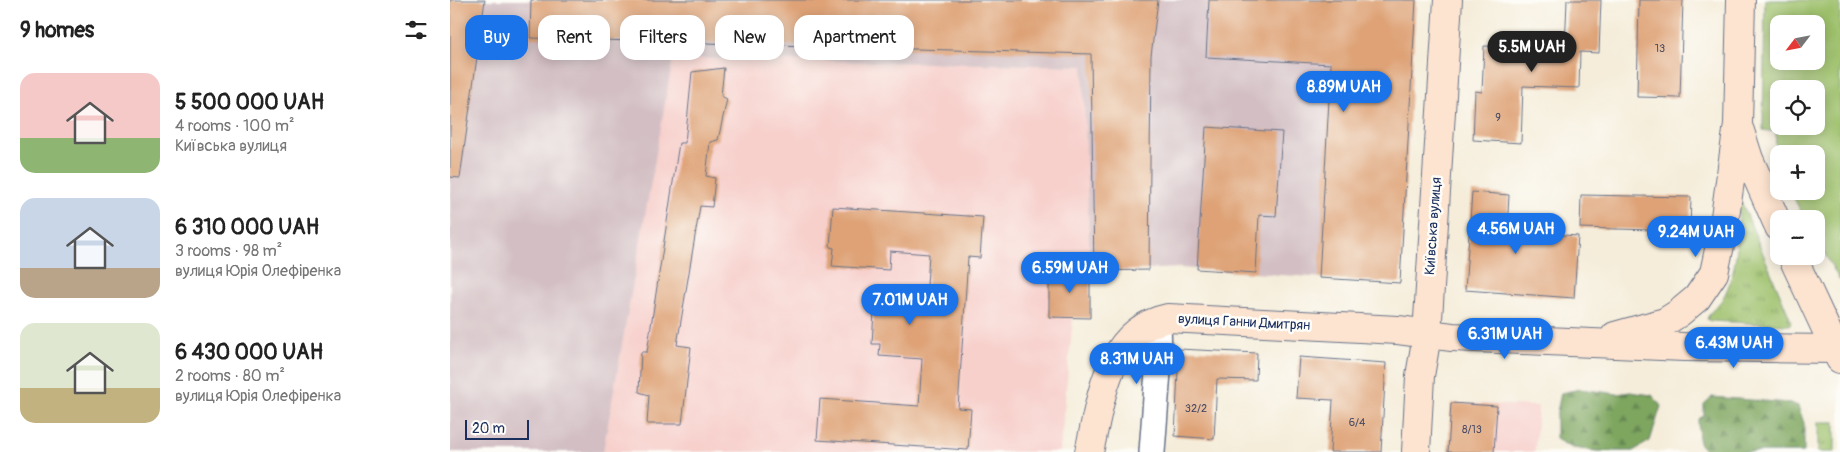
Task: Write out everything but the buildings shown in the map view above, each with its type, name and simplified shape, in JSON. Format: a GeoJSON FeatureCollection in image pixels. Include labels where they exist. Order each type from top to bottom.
{"type":"FeatureCollection","features":[{"type":"Feature","properties":{"kind":"street","name":"Київська вулиця"},"geometry":{"type":"LineString","coordinates":[[1416,452],[1420,376],[1427,335],[1448,0]]}},
{"type":"Feature","properties":{"kind":"street"},"geometry":{"type":"LineString","coordinates":[[1584,342],[1633,332],[1665,322],[1680,314],[1697,298],[1714,274],[1738,124],[1741,0]]}},
{"type":"Feature","properties":{"kind":"street"},"geometry":{"type":"LineString","coordinates":[[1738,124],[1748,159],[1771,210]]}},
{"type":"Feature","properties":{"kind":"street"},"geometry":{"type":"LineString","coordinates":[[1584,342],[1838,352],[1796,265]]}},
{"type":"Feature","properties":{"kind":"street","name":"вулиця Ганни Дмитрян"},"geometry":{"type":"LineString","coordinates":[[1089,452],[1106,377],[1115,357],[1138,331],[1158,320],[1178,318],[1318,325],[1398,330],[1427,335],[1584,342]]}},
{"type":"Feature","properties":{"kind":"street"},"geometry":{"type":"LineString","coordinates":[[1152,452],[1159,358],[1158,320]]}},
{"type":"Feature","properties":{"kind":"shaded area"},"geometry":{"type":"Polygon","coordinates":[[[450,0],[1416,0],[1400,283],[1180,268],[1090,272],[1083,66],[776,60],[784,60],[784,15],[715,15],[715,59],[705,59],[705,15],[620,15],[620,60],[673,60],[603,452],[450,452],[450,0]]]}},
{"type":"Feature","properties":{"kind":"shaded area"},"geometry":{"type":"Polygon","coordinates":[[[705,59],[1083,66],[1090,272],[1049,272],[1049,317],[1073,317],[1060,452],[603,452],[672,60],[705,59]]]}},
{"type":"Feature","properties":{"kind":"shaded area"},"geometry":{"type":"Polygon","coordinates":[[[1451,403],[1538,406],[1535,452],[1448,452],[1451,403]]]}},
{"type":"Feature","properties":{"kind":"green space"},"geometry":{"type":"Polygon","coordinates":[[[1765,0],[1840,0],[1840,281],[1825,254],[1825,210],[1800,210],[1795,200],[1825,200],[1825,145],[1776,145],[1776,135],[1825,135],[1825,80],[1770,80],[1770,131],[1763,130],[1765,0]]]}},
{"type":"Feature","properties":{"kind":"green space"},"geometry":{"type":"Polygon","coordinates":[[[1742,203],[1789,316],[1791,323],[1789,325],[1710,321],[1707,319],[1723,298],[1732,276],[1736,253],[1739,206],[1742,203]]]}},
{"type":"Feature","properties":{"kind":"green space"},"geometry":{"type":"Polygon","coordinates":[[[1580,389],[1617,394],[1630,392],[1652,395],[1661,406],[1650,441],[1633,451],[1597,451],[1572,448],[1556,439],[1556,417],[1561,393],[1580,389]]]}},
{"type":"Feature","properties":{"kind":"green space"},"geometry":{"type":"Polygon","coordinates":[[[1712,397],[1790,403],[1798,406],[1804,423],[1804,452],[1707,452],[1699,443],[1698,419],[1704,416],[1704,404],[1712,397]]]}},
{"type":"Feature","properties":{"kind":"green space"},"geometry":{"type":"Polygon","coordinates":[[[1818,422],[1835,422],[1835,452],[1818,452],[1818,422]]]}}]}
